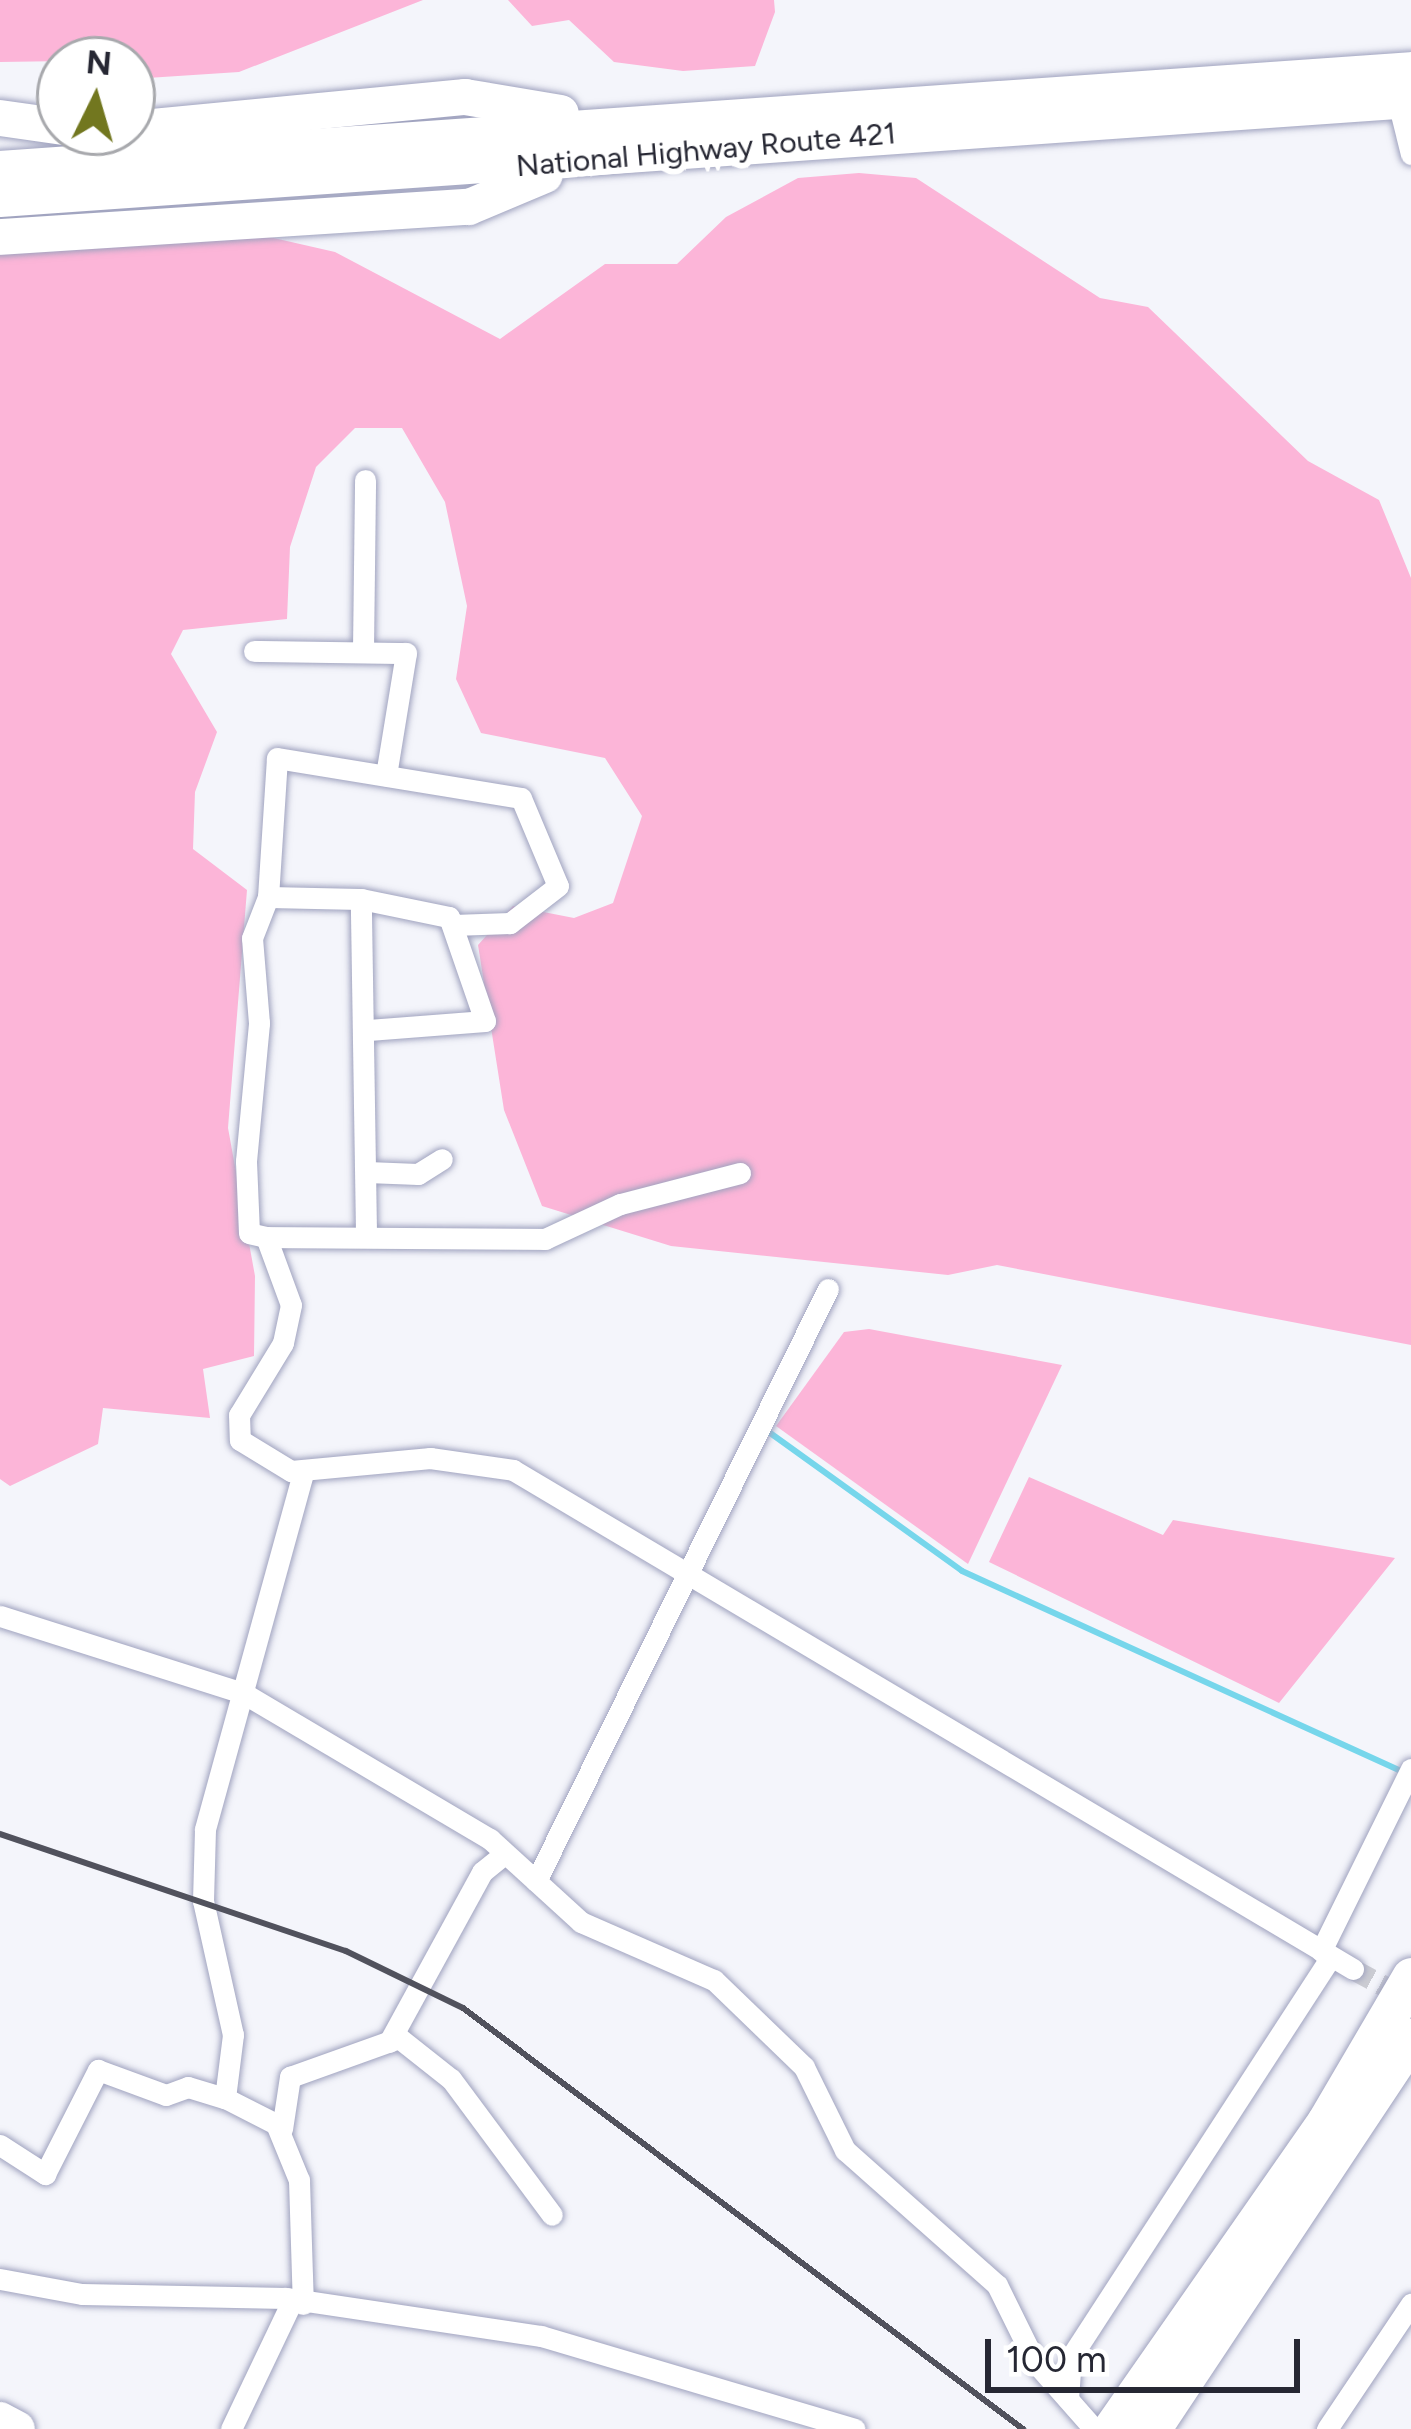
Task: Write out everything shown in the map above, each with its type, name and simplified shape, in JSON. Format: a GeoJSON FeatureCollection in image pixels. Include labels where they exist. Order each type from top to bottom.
{"type":"FeatureCollection","features":[{"type":"Feature","properties":{"kind":"highway"},"geometry":{"type":"LineString","coordinates":[[1112,2429],[1326,2122],[1411,1977]]}},
{"type":"Feature","properties":{"kind":"highway"},"geometry":{"type":"LineString","coordinates":[[1151,2429],[1411,2038]]}},
{"type":"Feature","properties":{"kind":"main road","name":"National Highway Route 421"},"geometry":{"type":"LineString","coordinates":[[0,170],[334,147],[602,141],[1402,86]]}},
{"type":"Feature","properties":{"kind":"main road"},"geometry":{"type":"LineString","coordinates":[[156,127],[465,97],[531,115],[584,112],[602,141]]}},
{"type":"Feature","properties":{"kind":"main road"},"geometry":{"type":"LineString","coordinates":[[0,118],[36,128]]}},
{"type":"Feature","properties":{"kind":"main road","name":"National Highway Route 421"},"geometry":{"type":"LineString","coordinates":[[0,199],[512,176],[602,141]]}},
{"type":"Feature","properties":{"kind":"main road"},"geometry":{"type":"LineString","coordinates":[[0,236],[469,207],[512,176],[491,148],[334,147]]}},
{"type":"Feature","properties":{"kind":"main road"},"geometry":{"type":"LineString","coordinates":[[0,2420],[17,2429]]}},
{"type":"Feature","properties":{"kind":"street"},"geometry":{"type":"LineString","coordinates":[[1402,86],[1411,154]]}},
{"type":"Feature","properties":{"kind":"street"},"geometry":{"type":"LineString","coordinates":[[363,650],[365,480]]}},
{"type":"Feature","properties":{"kind":"street"},"geometry":{"type":"LineString","coordinates":[[254,651],[406,653],[386,775]]}},
{"type":"Feature","properties":{"kind":"street"},"geometry":{"type":"LineString","coordinates":[[453,925],[510,923],[559,886],[541,825],[521,798],[277,758],[268,897],[252,938],[259,1023],[246,1161],[250,1233],[266,1237],[366,1232],[545,1239],[620,1204],[740,1174]]}},
{"type":"Feature","properties":{"kind":"street"},"geometry":{"type":"LineString","coordinates":[[268,897],[361,898],[440,911],[453,925],[485,1022],[368,1030]]}},
{"type":"Feature","properties":{"kind":"street"},"geometry":{"type":"LineString","coordinates":[[361,898],[368,1030],[366,1232]]}},
{"type":"Feature","properties":{"kind":"street"},"geometry":{"type":"LineString","coordinates":[[367,1172],[418,1174],[442,1159]]}},
{"type":"Feature","properties":{"kind":"street"},"geometry":{"type":"LineString","coordinates":[[266,1237],[291,1305],[237,1427],[264,1458],[303,1472],[430,1458],[513,1471],[1353,1969]]}},
{"type":"Feature","properties":{"kind":"street"},"geometry":{"type":"LineString","coordinates":[[536,1881],[684,1572],[828,1289]]}},
{"type":"Feature","properties":{"kind":"street"},"geometry":{"type":"LineString","coordinates":[[224,2098],[233,2035],[202,1872],[243,1693],[303,1472]]}},
{"type":"Feature","properties":{"kind":"street"},"geometry":{"type":"LineString","coordinates":[[0,1616],[243,1693],[504,1854],[581,1922],[714,1980],[781,2038],[845,2150],[980,2266],[1069,2400],[1094,2429]]}},
{"type":"Feature","properties":{"kind":"street"},"geometry":{"type":"LineString","coordinates":[[1069,2400],[1071,2357],[1326,1954],[1411,1768]]}},
{"type":"Feature","properties":{"kind":"street"},"geometry":{"type":"LineString","coordinates":[[389,2042],[482,1872],[504,1854]]}},
{"type":"Feature","properties":{"kind":"street"},"geometry":{"type":"LineString","coordinates":[[231,2429],[297,2303],[303,2212],[283,2128],[290,2077],[399,2038],[451,2079],[552,2215]]}},
{"type":"Feature","properties":{"kind":"street"},"geometry":{"type":"LineString","coordinates":[[0,2145],[45,2174],[98,2070],[166,2095],[188,2087],[224,2098],[283,2128]]}},
{"type":"Feature","properties":{"kind":"street"},"geometry":{"type":"LineString","coordinates":[[0,2279],[297,2303],[541,2336],[855,2429]]}},
{"type":"Feature","properties":{"kind":"street"},"geometry":{"type":"LineString","coordinates":[[1328,2429],[1411,2304]]}},
{"type":"Feature","properties":{"kind":"shaded area"},"geometry":{"type":"Polygon","coordinates":[[[0,0],[423,0],[239,72],[156,77],[156,36],[36,36],[36,61],[0,62],[0,0]]]}},
{"type":"Feature","properties":{"kind":"shaded area"},"geometry":{"type":"Polygon","coordinates":[[[508,0],[774,0],[775,12],[755,66],[683,71],[614,62],[569,20],[532,26],[508,0]]]}},
{"type":"Feature","properties":{"kind":"shaded area"},"geometry":{"type":"Polygon","coordinates":[[[859,173],[916,178],[1100,298],[1148,307],[1308,461],[1379,500],[1411,578],[1411,1345],[997,1265],[948,1275],[671,1246],[542,1206],[504,1110],[478,945],[513,906],[574,918],[613,903],[642,816],[605,758],[481,733],[456,679],[467,606],[445,502],[402,428],[355,428],[316,467],[290,547],[287,619],[183,630],[171,654],[217,732],[195,792],[193,849],[247,890],[228,1128],[255,1276],[254,1356],[203,1369],[210,1418],[103,1408],[98,1444],[10,1486],[0,1479],[0,242],[217,225],[335,252],[500,339],[605,264],[677,264],[726,217],[798,178],[859,173]]]}},
{"type":"Feature","properties":{"kind":"shaded area"},"geometry":{"type":"Polygon","coordinates":[[[869,1329],[1062,1365],[968,1564],[776,1426],[844,1332],[869,1329]]]}},
{"type":"Feature","properties":{"kind":"shaded area"},"geometry":{"type":"Polygon","coordinates":[[[1029,1477],[1163,1535],[1173,1520],[1395,1558],[1279,1703],[989,1562],[1029,1477]]]}},
{"type":"Feature","properties":{"kind":"waterway"},"geometry":{"type":"LineString","coordinates":[[766,1430],[962,1571],[1399,1770]]}},
{"type":"Feature","properties":{"kind":"tunnel"},"geometry":{"type":"LineString","coordinates":[[1353,1969],[1405,1997]]}},
{"type":"Feature","properties":{"kind":"railway"},"geometry":{"type":"LineString","coordinates":[[0,1834],[346,1951],[463,2008],[1023,2429]]}}]}
